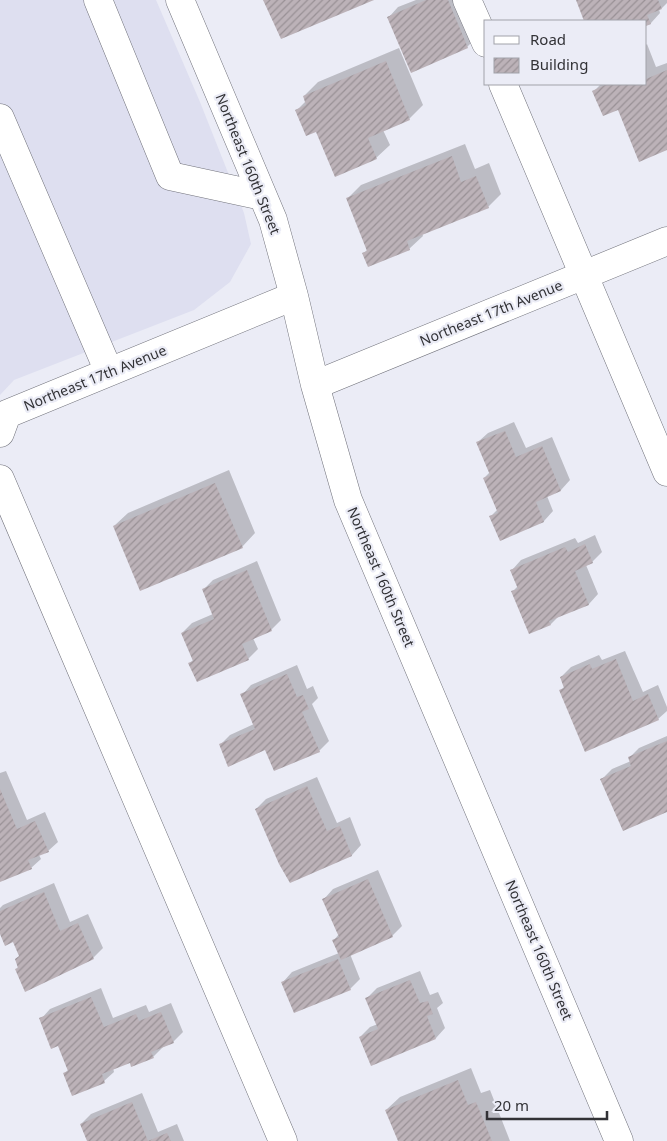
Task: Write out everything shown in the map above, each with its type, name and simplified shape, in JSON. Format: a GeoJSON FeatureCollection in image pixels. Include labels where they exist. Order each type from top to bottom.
{"type":"FeatureCollection","features":[{"type":"Feature","properties":{"kind":"street"},"geometry":{"type":"LineString","coordinates":[[98,0],[170,176],[262,196]]}},
{"type":"Feature","properties":{"kind":"street","name":"Northeast 160th Street"},"geometry":{"type":"LineString","coordinates":[[180,0],[272,220],[294,296],[315,385],[348,500],[620,1141]]}},
{"type":"Feature","properties":{"kind":"street"},"geometry":{"type":"LineString","coordinates":[[468,0],[484,38]]}},
{"type":"Feature","properties":{"kind":"street"},"geometry":{"type":"LineString","coordinates":[[503,85],[667,472]]}},
{"type":"Feature","properties":{"kind":"street"},"geometry":{"type":"LineString","coordinates":[[0,118],[109,372]]}},
{"type":"Feature","properties":{"kind":"street","name":"Northeast 17th Avenue"},"geometry":{"type":"LineString","coordinates":[[315,385],[667,241]]}},
{"type":"Feature","properties":{"kind":"street","name":"Northeast 17th Avenue"},"geometry":{"type":"LineString","coordinates":[[4,424],[109,372],[294,296]]}},
{"type":"Feature","properties":{"kind":"street"},"geometry":{"type":"LineString","coordinates":[[0,479],[283,1141]]}},
{"type":"Feature","properties":{"kind":"shaded area"},"geometry":{"type":"Polygon","coordinates":[[[0,0],[156,0],[200,102],[244,213],[251,244],[230,282],[194,310],[14,380],[0,395],[0,0]]]}},
{"type":"Feature","properties":{"kind":"building"},"geometry":{"type":"Polygon","coordinates":[[[263,0],[374,0],[281,39],[263,0]]]}},
{"type":"Feature","properties":{"kind":"building"},"geometry":{"type":"Polygon","coordinates":[[[426,0],[448,0],[468,48],[411,73],[387,17],[426,0]]]}},
{"type":"Feature","properties":{"kind":"building"},"geometry":{"type":"Polygon","coordinates":[[[576,0],[658,0],[662,9],[647,15],[651,24],[647,26],[647,20],[584,20],[576,0]]]}},
{"type":"Feature","properties":{"kind":"building"},"geometry":{"type":"Polygon","coordinates":[[[386,61],[410,120],[368,138],[377,159],[335,177],[316,132],[306,136],[295,110],[306,105],[303,96],[386,61]]]}},
{"type":"Feature","properties":{"kind":"building"},"geometry":{"type":"Polygon","coordinates":[[[667,70],[667,150],[639,162],[618,110],[603,116],[592,91],[605,85],[647,85],[647,79],[667,70]]]}},
{"type":"Feature","properties":{"kind":"building"},"geometry":{"type":"Polygon","coordinates":[[[452,156],[461,182],[476,176],[489,208],[407,241],[410,250],[368,267],[362,253],[367,251],[346,198],[452,156]]]}},
{"type":"Feature","properties":{"kind":"building"},"geometry":{"type":"Polygon","coordinates":[[[505,431],[516,457],[542,446],[561,491],[536,502],[544,522],[500,541],[489,516],[498,513],[483,478],[490,475],[476,442],[505,431]]]}},
{"type":"Feature","properties":{"kind":"building"},"geometry":{"type":"Polygon","coordinates":[[[215,483],[243,548],[140,591],[113,526],[215,483]]]}},
{"type":"Feature","properties":{"kind":"building"},"geometry":{"type":"Polygon","coordinates":[[[585,544],[593,563],[575,571],[589,605],[549,621],[551,625],[529,634],[511,591],[518,589],[510,570],[565,547],[568,552],[585,544]]]}},
{"type":"Feature","properties":{"kind":"building"},"geometry":{"type":"Polygon","coordinates":[[[247,570],[272,631],[242,644],[249,660],[197,682],[188,663],[193,661],[181,633],[214,619],[202,589],[247,570]]]}},
{"type":"Feature","properties":{"kind":"building"},"geometry":{"type":"Polygon","coordinates":[[[616,659],[633,701],[648,694],[659,720],[585,752],[559,690],[564,688],[560,677],[590,664],[592,669],[616,659]]]}},
{"type":"Feature","properties":{"kind":"building"},"geometry":{"type":"Polygon","coordinates":[[[287,674],[297,697],[303,695],[309,709],[302,712],[320,752],[274,771],[265,750],[228,767],[219,744],[255,729],[240,694],[287,674]]]}},
{"type":"Feature","properties":{"kind":"building"},"geometry":{"type":"Polygon","coordinates":[[[667,741],[667,812],[623,831],[600,779],[631,766],[628,757],[667,741]]]}},
{"type":"Feature","properties":{"kind":"building"},"geometry":{"type":"Polygon","coordinates":[[[307,786],[327,831],[340,826],[352,856],[290,883],[279,864],[255,809],[307,786]]]}},
{"type":"Feature","properties":{"kind":"building"},"geometry":{"type":"Polygon","coordinates":[[[0,789],[17,829],[35,821],[49,852],[28,860],[32,869],[0,882],[0,789]]]}},
{"type":"Feature","properties":{"kind":"building"},"geometry":{"type":"Polygon","coordinates":[[[368,879],[393,937],[341,960],[332,940],[339,937],[322,899],[368,879]]]}},
{"type":"Feature","properties":{"kind":"building"},"geometry":{"type":"Polygon","coordinates":[[[44,892],[60,931],[78,923],[94,959],[25,992],[15,969],[18,968],[15,959],[19,956],[13,942],[5,946],[0,934],[0,911],[44,892]]]}},
{"type":"Feature","properties":{"kind":"building"},"geometry":{"type":"Polygon","coordinates":[[[338,959],[351,990],[294,1013],[281,982],[338,959]]]}},
{"type":"Feature","properties":{"kind":"building"},"geometry":{"type":"Polygon","coordinates":[[[410,980],[420,1003],[428,1001],[433,1014],[427,1016],[436,1039],[371,1066],[359,1037],[378,1029],[365,998],[410,980]]]}},
{"type":"Feature","properties":{"kind":"building"},"geometry":{"type":"Polygon","coordinates":[[[91,997],[104,1027],[136,1014],[139,1021],[161,1012],[174,1043],[151,1052],[154,1058],[131,1067],[130,1063],[102,1074],[105,1083],[72,1096],[63,1073],[68,1071],[58,1046],[51,1049],[39,1018],[91,997]]]}},
{"type":"Feature","properties":{"kind":"building"},"geometry":{"type":"Polygon","coordinates":[[[458,1080],[468,1105],[476,1102],[492,1141],[398,1141],[385,1110],[458,1080]]]}},
{"type":"Feature","properties":{"kind":"building"},"geometry":{"type":"Polygon","coordinates":[[[132,1102],[148,1141],[87,1141],[80,1124],[132,1102]]]}},
{"type":"Feature","properties":{"kind":"building"},"geometry":{"type":"Polygon","coordinates":[[[167,1133],[171,1141],[148,1141],[167,1133]]]}}]}
